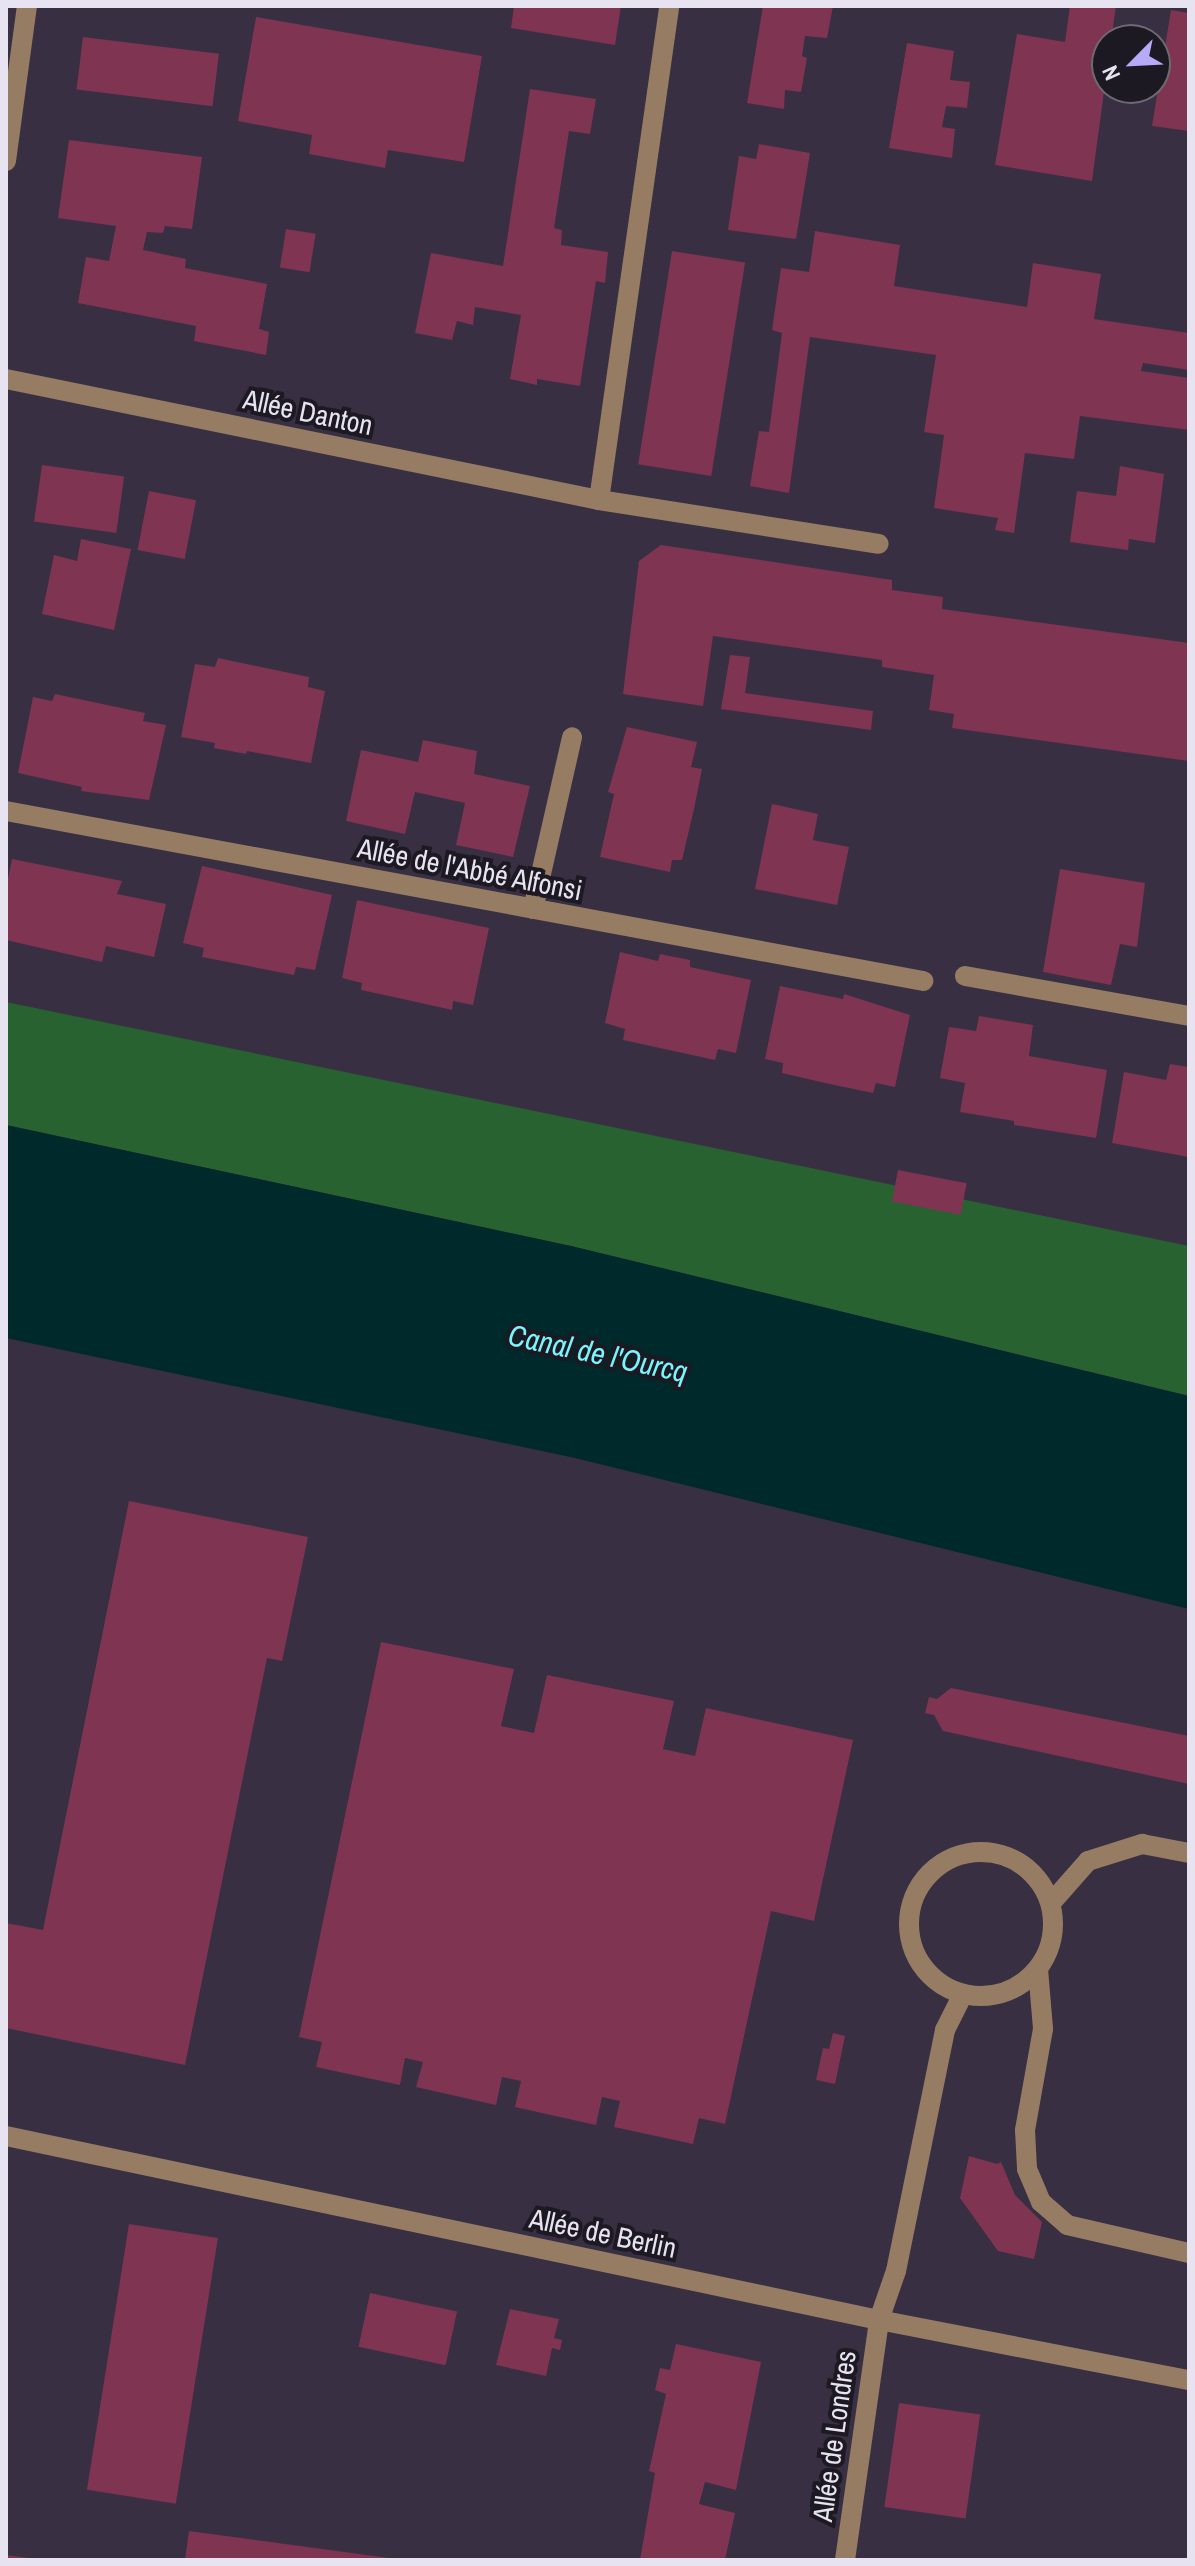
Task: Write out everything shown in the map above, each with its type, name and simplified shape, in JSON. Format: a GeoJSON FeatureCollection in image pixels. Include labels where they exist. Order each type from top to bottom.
{"type":"FeatureCollection","features":[{"type":"Feature","properties":{"kind":"street"},"geometry":{"type":"LineString","coordinates":[[6,161],[27,6]]}},
{"type":"Feature","properties":{"kind":"street"},"geometry":{"type":"LineString","coordinates":[[599,500],[669,6]]}},
{"type":"Feature","properties":{"kind":"street","name":"Allée Danton"},"geometry":{"type":"LineString","coordinates":[[6,379],[599,500],[879,544]]}},
{"type":"Feature","properties":{"kind":"street"},"geometry":{"type":"LineString","coordinates":[[533,909],[572,737]]}},
{"type":"Feature","properties":{"kind":"street","name":"Allée de l'Abbé Alfonsi"},"geometry":{"type":"LineString","coordinates":[[6,811],[923,981]]}},
{"type":"Feature","properties":{"kind":"street"},"geometry":{"type":"LineString","coordinates":[[965,976],[1189,1016]]}},
{"type":"Feature","properties":{"kind":"street"},"geometry":{"type":"LineString","coordinates":[[1051,1903],[1088,1861],[1142,1844],[1189,1853]]}},
{"type":"Feature","properties":{"kind":"street"},"geometry":{"type":"LineString","coordinates":[[971,1852],[997,1853],[1020,1863],[1039,1880],[1051,1903],[1054,1921],[1050,1947],[1038,1969],[1019,1986],[996,1995],[963,1994],[940,1983],[922,1965],[912,1942],[909,1917],[914,1897],[927,1875],[947,1860],[971,1852]]}},
{"type":"Feature","properties":{"kind":"street"},"geometry":{"type":"LineString","coordinates":[[1038,1969],[1043,2029],[1025,2130],[1027,2169],[1041,2202],[1067,2225],[1189,2253]]}},
{"type":"Feature","properties":{"kind":"street","name":"Allée de Londres"},"geometry":{"type":"LineString","coordinates":[[845,2560],[879,2320],[896,2271],[945,2030],[963,1994]]}},
{"type":"Feature","properties":{"kind":"street","name":"Allée de Berlin"},"geometry":{"type":"LineString","coordinates":[[6,2136],[879,2320],[1189,2380]]}},
{"type":"Feature","properties":{"kind":"green space"},"geometry":{"type":"Polygon","coordinates":[[[6,1002],[1189,1246],[1189,1396],[571,1246],[6,1125],[6,1002]]]}},
{"type":"Feature","properties":{"kind":"water","name":"Canal de l'Ourcq"},"geometry":{"type":"Polygon","coordinates":[[[6,1125],[571,1246],[1189,1396],[1189,1609],[575,1458],[6,1338],[6,1125]]]}},
{"type":"Feature","properties":{"kind":"building"},"geometry":{"type":"Polygon","coordinates":[[[514,6],[621,6],[615,45],[511,28],[514,6]]]}},
{"type":"Feature","properties":{"kind":"building"},"geometry":{"type":"Polygon","coordinates":[[[763,6],[833,6],[827,38],[805,36],[802,56],[807,58],[801,92],[785,90],[784,109],[747,103],[763,6]]]}},
{"type":"Feature","properties":{"kind":"building"},"geometry":{"type":"Polygon","coordinates":[[[1070,6],[1116,6],[1113,24],[1091,24],[1091,104],[1102,104],[1092,181],[995,165],[1017,34],[1065,42],[1070,6]]]}},
{"type":"Feature","properties":{"kind":"building"},"geometry":{"type":"Polygon","coordinates":[[[1171,10],[1189,13],[1189,131],[1152,126],[1156,104],[1171,104],[1171,10]]]}},
{"type":"Feature","properties":{"kind":"building"},"geometry":{"type":"Polygon","coordinates":[[[256,17],[482,56],[464,162],[388,150],[385,168],[309,154],[312,135],[238,121],[256,17]]]}},
{"type":"Feature","properties":{"kind":"building"},"geometry":{"type":"Polygon","coordinates":[[[83,37],[219,54],[213,106],[77,90],[83,37]]]}},
{"type":"Feature","properties":{"kind":"building"},"geometry":{"type":"Polygon","coordinates":[[[907,43],[954,51],[950,80],[970,82],[967,108],[946,106],[942,127],[955,129],[952,158],[889,148],[907,43]]]}},
{"type":"Feature","properties":{"kind":"building"},"geometry":{"type":"Polygon","coordinates":[[[530,89],[596,99],[590,134],[569,131],[554,228],[562,230],[561,245],[608,252],[605,283],[596,281],[580,386],[537,379],[537,385],[510,379],[521,315],[475,307],[473,325],[457,321],[452,340],[415,333],[431,253],[503,266],[530,89]]]}},
{"type":"Feature","properties":{"kind":"building"},"geometry":{"type":"Polygon","coordinates":[[[69,140],[202,157],[192,229],[165,226],[163,233],[147,232],[143,250],[186,259],[185,268],[267,284],[259,329],[269,332],[266,355],[194,341],[196,326],[78,303],[86,257],[109,261],[116,226],[58,218],[69,140]]]}},
{"type":"Feature","properties":{"kind":"building"},"geometry":{"type":"Polygon","coordinates":[[[759,144],[810,153],[796,239],[728,230],[739,156],[756,159],[759,144]]]}},
{"type":"Feature","properties":{"kind":"building"},"geometry":{"type":"Polygon","coordinates":[[[286,229],[316,234],[310,272],[280,268],[286,229]]]}},
{"type":"Feature","properties":{"kind":"building"},"geometry":{"type":"Polygon","coordinates":[[[815,231],[900,245],[894,286],[1027,307],[1033,263],[1101,274],[1094,319],[1189,333],[1189,370],[1143,363],[1141,371],[1189,378],[1189,430],[1080,416],[1074,459],[1025,453],[1014,533],[995,530],[998,518],[934,508],[944,435],[924,432],[936,355],[810,337],[789,493],[750,486],[759,431],[769,432],[782,333],[772,330],[781,268],[809,272],[815,231]]]}},
{"type":"Feature","properties":{"kind":"building"},"geometry":{"type":"Polygon","coordinates":[[[672,251],[745,263],[711,476],[638,464],[672,251]]]}},
{"type":"Feature","properties":{"kind":"building"},"geometry":{"type":"Polygon","coordinates":[[[42,465],[124,477],[116,533],[34,521],[42,465]]]}},
{"type":"Feature","properties":{"kind":"building"},"geometry":{"type":"Polygon","coordinates":[[[1120,466],[1164,474],[1155,543],[1129,539],[1128,550],[1070,542],[1077,491],[1116,496],[1120,466]]]}},
{"type":"Feature","properties":{"kind":"building"},"geometry":{"type":"Polygon","coordinates":[[[149,491],[196,500],[185,559],[138,550],[149,491]]]}},
{"type":"Feature","properties":{"kind":"building"},"geometry":{"type":"Polygon","coordinates":[[[81,539],[131,549],[114,630],[42,614],[54,555],[77,561],[81,539]]]}},
{"type":"Feature","properties":{"kind":"building"},"geometry":{"type":"Polygon","coordinates":[[[661,545],[892,580],[892,590],[943,597],[942,609],[1189,643],[1189,761],[952,728],[954,714],[929,710],[934,675],[882,667],[882,660],[713,636],[703,706],[623,694],[639,561],[661,545]]]}},
{"type":"Feature","properties":{"kind":"building"},"geometry":{"type":"Polygon","coordinates":[[[730,655],[750,657],[745,693],[873,711],[871,730],[721,709],[730,655]]]}},
{"type":"Feature","properties":{"kind":"building"},"geometry":{"type":"Polygon","coordinates":[[[218,658],[309,677],[308,687],[325,691],[311,763],[214,748],[215,743],[181,737],[195,664],[215,667],[218,658]]]}},
{"type":"Feature","properties":{"kind":"building"},"geometry":{"type":"Polygon","coordinates":[[[55,694],[145,713],[143,721],[166,725],[149,800],[81,791],[82,787],[18,773],[33,697],[52,701],[55,694]]]}},
{"type":"Feature","properties":{"kind":"building"},"geometry":{"type":"Polygon","coordinates":[[[627,727],[697,742],[691,767],[702,769],[694,809],[682,860],[672,860],[670,872],[600,857],[614,794],[608,792],[627,727]]]}},
{"type":"Feature","properties":{"kind":"building"},"geometry":{"type":"Polygon","coordinates":[[[423,740],[477,751],[474,774],[530,786],[513,857],[456,845],[465,803],[415,792],[405,834],[346,821],[361,750],[418,762],[423,740]]]}},
{"type":"Feature","properties":{"kind":"building"},"geometry":{"type":"Polygon","coordinates":[[[772,804],[818,814],[813,840],[849,847],[837,905],[755,889],[772,804]]]}},
{"type":"Feature","properties":{"kind":"building"},"geometry":{"type":"Polygon","coordinates":[[[12,859],[122,881],[117,894],[166,904],[154,957],[106,946],[102,962],[6,940],[6,888],[12,859]]]}},
{"type":"Feature","properties":{"kind":"building"},"geometry":{"type":"Polygon","coordinates":[[[202,866],[332,895],[315,970],[296,967],[294,975],[202,957],[204,948],[183,943],[202,866]]]}},
{"type":"Feature","properties":{"kind":"building"},"geometry":{"type":"Polygon","coordinates":[[[1060,869],[1145,883],[1137,947],[1120,944],[1111,985],[1043,972],[1060,869]]]}},
{"type":"Feature","properties":{"kind":"building"},"geometry":{"type":"Polygon","coordinates":[[[357,900],[489,928],[473,1005],[453,1001],[452,1010],[361,990],[362,983],[342,978],[357,900]]]}},
{"type":"Feature","properties":{"kind":"building"},"geometry":{"type":"Polygon","coordinates":[[[620,952],[658,961],[660,954],[690,960],[690,967],[751,980],[736,1053],[718,1049],[715,1060],[623,1040],[625,1029],[605,1023],[620,952]]]}},
{"type":"Feature","properties":{"kind":"building"},"geometry":{"type":"Polygon","coordinates":[[[780,986],[843,999],[844,994],[910,1015],[895,1087],[876,1083],[873,1093],[825,1083],[782,1073],[783,1063],[765,1059],[780,986]]]}},
{"type":"Feature","properties":{"kind":"building"},"geometry":{"type":"Polygon","coordinates":[[[979,1016],[1033,1025],[1029,1056],[1107,1070],[1096,1138],[1014,1125],[1014,1121],[960,1112],[965,1083],[940,1078],[949,1027],[976,1031],[979,1016]]]}},
{"type":"Feature","properties":{"kind":"building"},"geometry":{"type":"Polygon","coordinates":[[[1170,1064],[1189,1067],[1189,1157],[1112,1143],[1124,1072],[1166,1080],[1170,1064]]]}},
{"type":"Feature","properties":{"kind":"building"},"geometry":{"type":"Polygon","coordinates":[[[898,1170],[967,1183],[961,1215],[892,1201],[898,1170]]]}},
{"type":"Feature","properties":{"kind":"building"},"geometry":{"type":"Polygon","coordinates":[[[129,1501],[308,1537],[282,1661],[267,1658],[185,2065],[6,2028],[6,1923],[43,1930],[129,1501]]]}},
{"type":"Feature","properties":{"kind":"building"},"geometry":{"type":"Polygon","coordinates":[[[381,1642],[514,1669],[501,1726],[534,1733],[547,1675],[674,1701],[663,1749],[695,1756],[706,1708],[853,1740],[814,1921],[771,1911],[725,2124],[699,2118],[693,2144],[614,2127],[620,2101],[602,2097],[596,2125],[515,2107],[521,2081],[502,2077],[496,2105],[416,2087],[423,2062],[405,2058],[400,2085],[316,2067],[322,2042],[299,2037],[381,1642]]]}},
{"type":"Feature","properties":{"kind":"building"},"geometry":{"type":"Polygon","coordinates":[[[951,1688],[1189,1736],[1189,1784],[943,1731],[934,1715],[925,1713],[929,1697],[937,1699],[951,1688]]]}},
{"type":"Feature","properties":{"kind":"building"},"geometry":{"type":"Polygon","coordinates":[[[833,2033],[845,2036],[835,2084],[816,2080],[823,2048],[829,2049],[833,2033]]]}},
{"type":"Feature","properties":{"kind":"building"},"geometry":{"type":"Polygon","coordinates":[[[969,2156],[997,2164],[1001,2162],[1015,2195],[1042,2222],[1034,2259],[998,2251],[960,2198],[969,2156]]]}},
{"type":"Feature","properties":{"kind":"building"},"geometry":{"type":"Polygon","coordinates":[[[129,2224],[218,2238],[176,2504],[87,2490],[129,2224]]]}},
{"type":"Feature","properties":{"kind":"building"},"geometry":{"type":"Polygon","coordinates":[[[370,2293],[457,2312],[446,2365],[359,2347],[370,2293]]]}},
{"type":"Feature","properties":{"kind":"building"},"geometry":{"type":"Polygon","coordinates":[[[510,2309],[559,2319],[554,2338],[562,2340],[560,2350],[552,2348],[546,2376],[496,2365],[510,2309]]]}},
{"type":"Feature","properties":{"kind":"building"},"geometry":{"type":"Polygon","coordinates":[[[676,2344],[761,2362],[736,2490],[705,2482],[699,2504],[735,2513],[725,2560],[640,2560],[655,2473],[649,2471],[666,2394],[655,2390],[660,2368],[670,2370],[676,2344]]]}},
{"type":"Feature","properties":{"kind":"building"},"geometry":{"type":"Polygon","coordinates":[[[899,2403],[980,2414],[966,2518],[884,2507],[899,2403]]]}},
{"type":"Feature","properties":{"kind":"building"},"geometry":{"type":"Polygon","coordinates":[[[189,2531],[389,2558],[389,2560],[185,2560],[189,2531]]]}},
{"type":"Feature","properties":{"kind":"building"},"geometry":{"type":"Polygon","coordinates":[[[6,2555],[29,2558],[29,2560],[6,2560],[6,2555]]]}}]}
